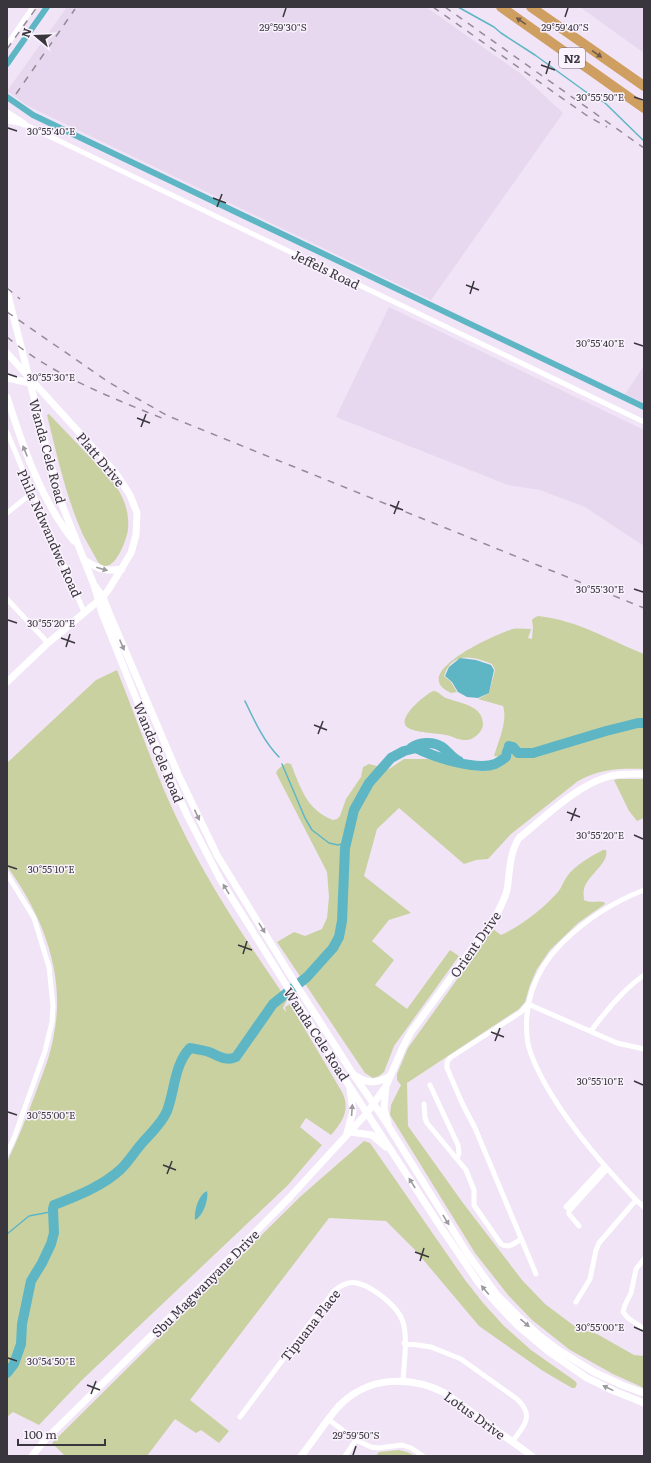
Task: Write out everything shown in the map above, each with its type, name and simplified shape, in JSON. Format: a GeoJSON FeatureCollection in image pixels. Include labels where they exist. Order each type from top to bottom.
{"type":"FeatureCollection","features":[{"type":"Feature","properties":{"kind":"highway","name":"N2"},"geometry":{"type":"LineString","coordinates":[[501,7],[644,108]]}},
{"type":"Feature","properties":{"kind":"highway","name":"N2"},"geometry":{"type":"LineString","coordinates":[[531,7],[644,86]]}},
{"type":"Feature","properties":{"kind":"highway"},"geometry":{"type":"LineString","coordinates":[[610,84],[620,98],[644,116]]}},
{"type":"Feature","properties":{"kind":"street"},"geometry":{"type":"LineString","coordinates":[[7,45],[33,7]]}},
{"type":"Feature","properties":{"kind":"street"},"geometry":{"type":"LineString","coordinates":[[7,113],[24,124]]}},
{"type":"Feature","properties":{"kind":"street","name":"Jeffels Road"},"geometry":{"type":"LineString","coordinates":[[7,121],[24,124],[644,422]]}},
{"type":"Feature","properties":{"kind":"street","name":"Wanda Cele Road"},"geometry":{"type":"LineString","coordinates":[[7,291],[60,497],[148,728],[187,815],[220,879],[283,982],[440,1226],[478,1282],[518,1326],[548,1351],[587,1378],[614,1391],[644,1402]]}},
{"type":"Feature","properties":{"kind":"street","name":"Platt Drive"},"geometry":{"type":"LineString","coordinates":[[7,353],[115,472],[130,495],[137,513],[136,534],[131,554],[109,589],[100,599],[48,643],[7,682]]}},
{"type":"Feature","properties":{"kind":"street"},"geometry":{"type":"LineString","coordinates":[[7,378],[35,384]]}},
{"type":"Feature","properties":{"kind":"street","name":"Phila Ndwandwe Road"},"geometry":{"type":"LineString","coordinates":[[7,398],[23,446],[37,479],[59,522],[78,546]]}},
{"type":"Feature","properties":{"kind":"street","name":"Phila Ndwandwe Road"},"geometry":{"type":"LineString","coordinates":[[7,432],[84,612]]}},
{"type":"Feature","properties":{"kind":"street"},"geometry":{"type":"LineString","coordinates":[[7,514],[32,493]]}},
{"type":"Feature","properties":{"kind":"street"},"geometry":{"type":"LineString","coordinates":[[84,560],[106,571],[122,569]]}},
{"type":"Feature","properties":{"kind":"street","name":"Wanda Cele Road"},"geometry":{"type":"LineString","coordinates":[[100,599],[110,615],[178,774],[217,855],[352,1074],[390,1130],[467,1253],[498,1295],[518,1316],[560,1351],[594,1372],[622,1385],[644,1392]]}},
{"type":"Feature","properties":{"kind":"street"},"geometry":{"type":"LineString","coordinates":[[7,600],[48,643]]}},
{"type":"Feature","properties":{"kind":"street","name":"Orient Drive"},"geometry":{"type":"LineString","coordinates":[[373,1104],[386,1086],[402,1047],[411,1032],[496,916],[503,903],[507,890],[514,846],[520,838],[589,784],[609,776],[644,774]]}},
{"type":"Feature","properties":{"kind":"street"},"geometry":{"type":"LineString","coordinates":[[7,874],[34,918],[49,967],[53,1006],[52,1022],[45,1051],[7,1152]]}},
{"type":"Feature","properties":{"kind":"street"},"geometry":{"type":"LineString","coordinates":[[644,890],[620,900],[598,913],[581,926],[555,950],[537,977],[528,1004],[527,1025],[528,1045],[542,1078],[573,1128],[606,1167],[644,1207]]}},
{"type":"Feature","properties":{"kind":"street"},"geometry":{"type":"LineString","coordinates":[[591,1030],[606,1010],[629,986],[644,975]]}},
{"type":"Feature","properties":{"kind":"street"},"geometry":{"type":"LineString","coordinates":[[528,1004],[591,1030],[617,1043],[644,1049]]}},
{"type":"Feature","properties":{"kind":"street"},"geometry":{"type":"LineString","coordinates":[[528,1004],[520,1012],[450,1058],[446,1065],[475,1128],[536,1274]]}},
{"type":"Feature","properties":{"kind":"street"},"geometry":{"type":"LineString","coordinates":[[352,1074],[364,1081],[370,1082],[383,1080],[390,1076]]}},
{"type":"Feature","properties":{"kind":"street"},"geometry":{"type":"LineString","coordinates":[[349,1085],[352,1096],[353,1111],[349,1133],[372,1135],[393,1152]]}},
{"type":"Feature","properties":{"kind":"street"},"geometry":{"type":"LineString","coordinates":[[430,1085],[458,1145],[459,1153],[456,1159]]}},
{"type":"Feature","properties":{"kind":"street"},"geometry":{"type":"LineString","coordinates":[[386,1086],[384,1109],[390,1130]]}},
{"type":"Feature","properties":{"kind":"street","name":"Sbu Magwanyane Drive"},"geometry":{"type":"LineString","coordinates":[[32,1456],[44,1441],[263,1225],[349,1133],[373,1104]]}},
{"type":"Feature","properties":{"kind":"street"},"geometry":{"type":"LineString","coordinates":[[424,1104],[426,1123],[466,1170],[472,1186],[476,1208],[501,1244],[510,1246],[521,1239]]}},
{"type":"Feature","properties":{"kind":"street"},"geometry":{"type":"LineString","coordinates":[[566,1207],[606,1167]]}},
{"type":"Feature","properties":{"kind":"street"},"geometry":{"type":"LineString","coordinates":[[579,1226],[569,1214],[569,1211],[606,1167]]}},
{"type":"Feature","properties":{"kind":"street"},"geometry":{"type":"LineString","coordinates":[[576,1302],[590,1279],[596,1250],[599,1243],[636,1200]]}},
{"type":"Feature","properties":{"kind":"street"},"geometry":{"type":"LineString","coordinates":[[644,1258],[636,1269],[632,1293],[623,1312],[628,1318],[644,1328]]}},
{"type":"Feature","properties":{"kind":"street","name":"Tipuana Place"},"geometry":{"type":"LineString","coordinates":[[240,1417],[334,1291],[347,1283],[357,1283],[371,1290],[389,1302],[398,1312],[404,1329],[403,1381]]}},
{"type":"Feature","properties":{"kind":"street"},"geometry":{"type":"LineString","coordinates":[[404,1343],[430,1348],[461,1359],[520,1402],[526,1409],[526,1420],[512,1442]]}},
{"type":"Feature","properties":{"kind":"street","name":"Lotus Drive"},"geometry":{"type":"LineString","coordinates":[[301,1456],[338,1407],[356,1393],[370,1386],[386,1382],[403,1381],[418,1382],[432,1386],[445,1393],[532,1456]]}},
{"type":"Feature","properties":{"kind":"street"},"geometry":{"type":"LineString","coordinates":[[329,1420],[356,1440],[371,1447],[406,1446],[423,1456]]}},
{"type":"Feature","properties":{"kind":"street"},"geometry":{"type":"LineString","coordinates":[[344,1456],[356,1440]]}},
{"type":"Feature","properties":{"kind":"shaded area"},"geometry":{"type":"Polygon","coordinates":[[[67,7],[426,7],[521,74],[563,113],[431,300],[28,106],[7,91],[67,7]]]}},
{"type":"Feature","properties":{"kind":"shaded area"},"geometry":{"type":"Polygon","coordinates":[[[580,7],[644,7],[644,53],[580,7]]]}},
{"type":"Feature","properties":{"kind":"shaded area"},"geometry":{"type":"Polygon","coordinates":[[[389,307],[644,430],[644,546],[585,507],[540,490],[508,485],[336,417],[389,307]]]}},
{"type":"Feature","properties":{"kind":"shaded area"},"geometry":{"type":"Polygon","coordinates":[[[644,366],[644,403],[625,394],[644,366]]]}},
{"type":"Feature","properties":{"kind":"green space"},"geometry":{"type":"Polygon","coordinates":[[[49,414],[108,476],[120,493],[124,502],[128,517],[127,534],[118,556],[109,565],[104,566],[98,562],[77,521],[58,461],[47,415],[49,414]]]}},
{"type":"Feature","properties":{"kind":"green space"},"geometry":{"type":"Polygon","coordinates":[[[538,616],[552,618],[579,626],[644,654],[644,769],[610,770],[594,774],[578,781],[511,834],[488,859],[476,860],[464,864],[399,808],[377,829],[364,876],[411,913],[389,920],[372,941],[394,960],[375,985],[407,1009],[450,950],[459,956],[394,1046],[384,1072],[373,1078],[365,1073],[277,942],[294,932],[305,936],[322,929],[327,918],[329,897],[327,872],[276,773],[279,768],[285,764],[291,764],[306,798],[317,811],[333,820],[340,816],[346,799],[361,777],[363,767],[369,764],[389,769],[404,759],[427,759],[448,762],[479,771],[498,768],[510,760],[515,745],[507,742],[503,747],[504,754],[501,757],[494,756],[503,725],[503,706],[478,699],[489,693],[495,670],[492,664],[471,658],[458,659],[452,662],[444,676],[451,682],[457,692],[451,693],[443,688],[439,678],[444,669],[453,660],[480,643],[505,632],[513,629],[531,629],[528,638],[532,639],[532,620],[538,616]]]}},
{"type":"Feature","properties":{"kind":"green space"},"geometry":{"type":"Polygon","coordinates":[[[117,670],[157,774],[196,857],[246,939],[287,1000],[283,1008],[286,1012],[285,1007],[290,1004],[342,1092],[346,1104],[342,1120],[331,1135],[306,1118],[300,1127],[322,1145],[288,1185],[81,1381],[39,1425],[13,1412],[7,1417],[7,1162],[26,1119],[49,1056],[53,1041],[57,1011],[57,989],[54,967],[40,925],[31,904],[7,866],[7,763],[96,680],[117,670]]]}},
{"type":"Feature","properties":{"kind":"green space"},"geometry":{"type":"Polygon","coordinates":[[[433,691],[446,698],[463,703],[475,709],[479,713],[483,724],[481,730],[475,737],[462,740],[446,735],[410,729],[407,727],[405,718],[409,712],[419,701],[433,691]]]}},
{"type":"Feature","properties":{"kind":"green space"},"geometry":{"type":"Polygon","coordinates":[[[644,779],[644,818],[637,821],[629,811],[614,780],[644,779]]]}},
{"type":"Feature","properties":{"kind":"green space"},"geometry":{"type":"Polygon","coordinates":[[[603,850],[606,850],[606,855],[601,865],[585,885],[584,900],[589,902],[599,901],[604,902],[605,904],[578,923],[550,950],[537,969],[525,1002],[519,1009],[407,1083],[408,1126],[463,1203],[522,1280],[545,1304],[577,1328],[597,1334],[634,1355],[644,1356],[644,1388],[613,1374],[570,1350],[532,1320],[508,1295],[475,1253],[390,1115],[391,1105],[401,1085],[397,1080],[397,1074],[408,1048],[493,929],[501,935],[524,922],[552,898],[568,875],[575,868],[603,850]]]}},
{"type":"Feature","properties":{"kind":"green space"},"geometry":{"type":"Polygon","coordinates":[[[364,1141],[370,1143],[465,1280],[484,1304],[504,1326],[531,1350],[575,1381],[577,1384],[575,1388],[572,1388],[543,1371],[479,1326],[415,1250],[386,1221],[329,1218],[190,1400],[229,1431],[219,1443],[201,1430],[196,1433],[175,1419],[147,1456],[65,1456],[52,1443],[301,1196],[364,1141]]]}},
{"type":"Feature","properties":{"kind":"green space"},"geometry":{"type":"Polygon","coordinates":[[[399,1450],[415,1456],[376,1456],[379,1452],[399,1450]]]}},
{"type":"Feature","properties":{"kind":"water"},"geometry":{"type":"Polygon","coordinates":[[[460,658],[476,660],[491,665],[494,670],[489,693],[478,698],[467,697],[458,692],[452,682],[445,676],[449,667],[460,658]]]}},
{"type":"Feature","properties":{"kind":"water"},"geometry":{"type":"Polygon","coordinates":[[[207,1191],[205,1207],[201,1215],[195,1220],[197,1204],[201,1196],[207,1191]]]}},
{"type":"Feature","properties":{"kind":"waterway"},"geometry":{"type":"LineString","coordinates":[[7,64],[47,7]]}},
{"type":"Feature","properties":{"kind":"waterway"},"geometry":{"type":"LineString","coordinates":[[458,7],[494,27],[586,92],[604,102],[644,141]]}},
{"type":"Feature","properties":{"kind":"waterway"},"geometry":{"type":"LineString","coordinates":[[7,97],[33,115],[644,407]]}},
{"type":"Feature","properties":{"kind":"waterway"},"geometry":{"type":"LineString","coordinates":[[245,701],[264,738],[279,757]]}},
{"type":"Feature","properties":{"kind":"waterway"},"geometry":{"type":"LineString","coordinates":[[7,1373],[14,1364],[21,1344],[22,1324],[31,1281],[51,1244],[54,1233],[54,1205],[81,1194],[106,1181],[124,1166],[165,1115],[170,1103],[178,1070],[190,1048],[207,1051],[222,1058],[228,1059],[236,1057],[273,1004],[307,977],[333,948],[339,937],[342,921],[345,848],[354,810],[369,783],[391,758],[404,751],[416,748],[455,762],[477,766],[487,766],[495,764],[506,757],[509,746],[513,747],[518,753],[533,753],[606,731],[638,723],[644,723]]}},
{"type":"Feature","properties":{"kind":"waterway"},"geometry":{"type":"LineString","coordinates":[[411,748],[422,743],[438,745],[459,761]]}},
{"type":"Feature","properties":{"kind":"waterway"},"geometry":{"type":"LineString","coordinates":[[282,764],[305,818],[312,830],[329,843],[338,845],[347,842]]}},
{"type":"Feature","properties":{"kind":"waterway"},"geometry":{"type":"LineString","coordinates":[[7,1234],[29,1216],[50,1212],[53,1209]]}},
{"type":"Feature","properties":{"kind":"railway"},"geometry":{"type":"LineString","coordinates":[[7,49],[37,7]]}},
{"type":"Feature","properties":{"kind":"railway"},"geometry":{"type":"LineString","coordinates":[[433,7],[586,115],[607,127]]}},
{"type":"Feature","properties":{"kind":"railway"},"geometry":{"type":"LineString","coordinates":[[445,7],[644,148]]}},
{"type":"Feature","properties":{"kind":"railway"},"geometry":{"type":"LineString","coordinates":[[16,94],[75,9]]}},
{"type":"Feature","properties":{"kind":"railway"},"geometry":{"type":"LineString","coordinates":[[7,288],[20,299]]}},
{"type":"Feature","properties":{"kind":"railway"},"geometry":{"type":"LineString","coordinates":[[7,312],[110,383],[168,416],[644,608]]}},
{"type":"Feature","properties":{"kind":"railway"},"geometry":{"type":"LineString","coordinates":[[7,337],[24,351],[62,374],[102,393],[164,419]]}}]}
